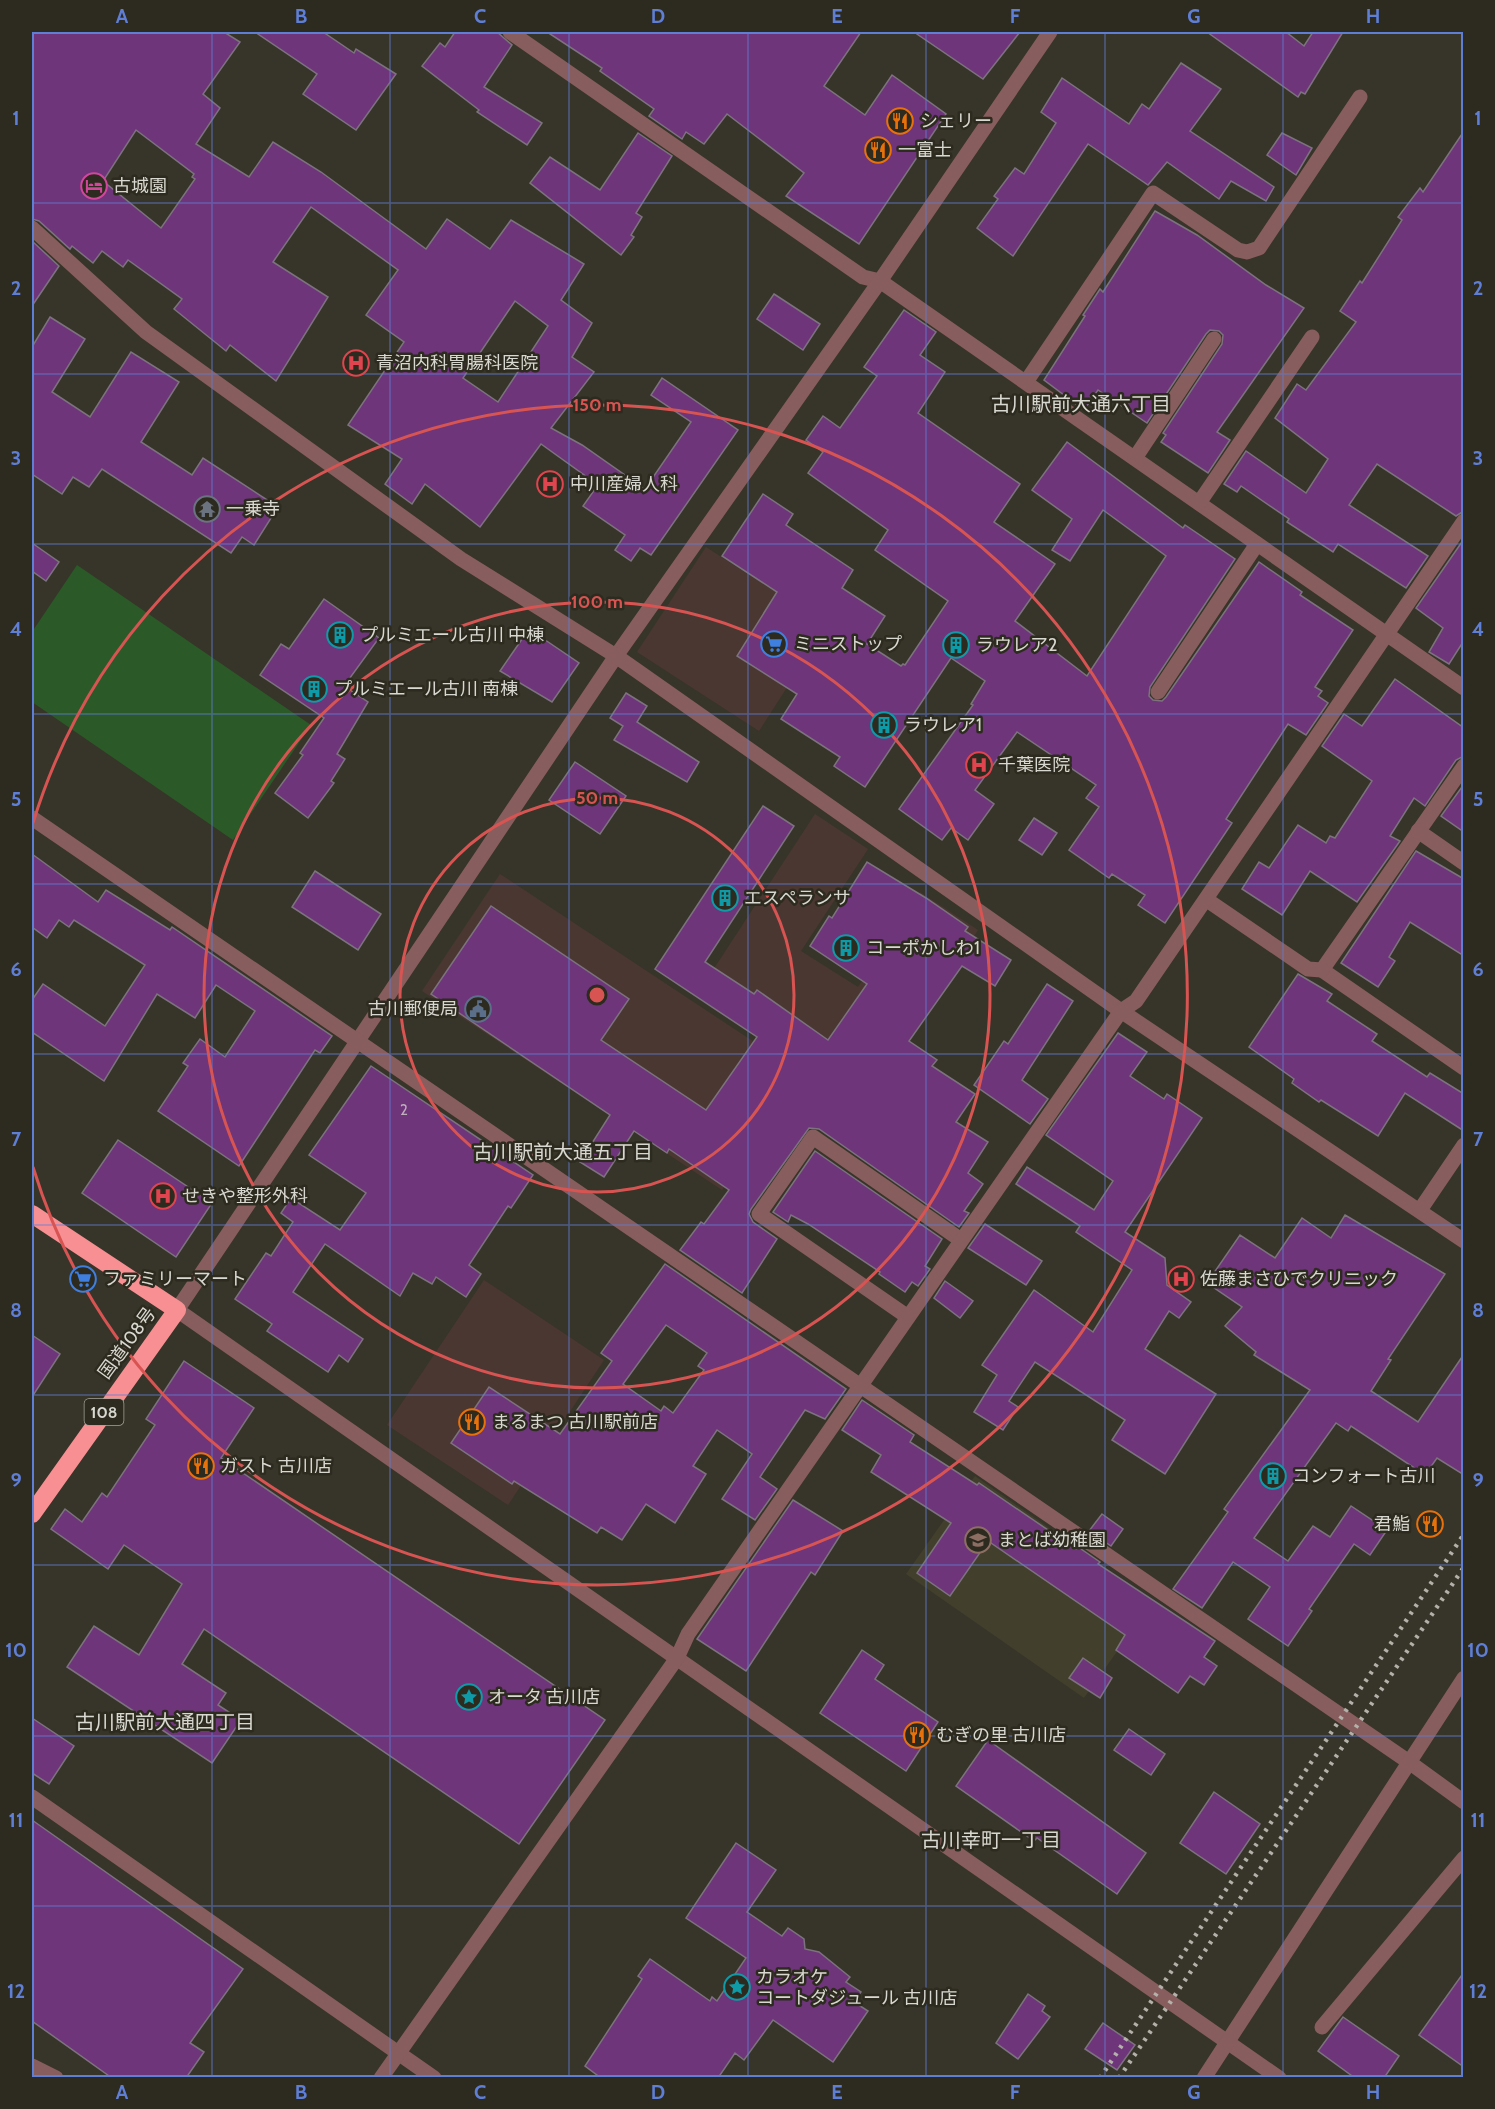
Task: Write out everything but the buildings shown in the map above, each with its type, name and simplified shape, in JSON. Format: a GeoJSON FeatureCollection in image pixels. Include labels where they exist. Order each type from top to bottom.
{"type":"FeatureCollection","features":[{"type":"Feature","properties":{"kind":"highway","name":"国道108号"},"geometry":{"type":"LineString","coordinates":[[32,1214],[177,1310],[32,1514]]}},
{"type":"Feature","properties":{"kind":"street"},"geometry":{"type":"LineString","coordinates":[[510,32],[863,277],[880,281],[1464,688]]}},
{"type":"Feature","properties":{"kind":"street"},"geometry":{"type":"LineString","coordinates":[[1050,32],[880,281],[616,656],[177,1310],[1279,2078]]}},
{"type":"Feature","properties":{"kind":"street"},"geometry":{"type":"LineString","coordinates":[[1026,382],[1153,193],[1238,250],[1247,252],[1259,248],[1360,97]]}},
{"type":"Feature","properties":{"kind":"street"},"geometry":{"type":"LineString","coordinates":[[32,228],[105,297],[155,339],[461,559],[616,656],[1121,1011],[1464,1241]]}},
{"type":"Feature","properties":{"kind":"street"},"geometry":{"type":"LineString","coordinates":[[1199,503],[1312,337]]}},
{"type":"Feature","properties":{"kind":"street"},"geometry":{"type":"LineString","coordinates":[[1135,458],[1214,339]]}},
{"type":"Feature","properties":{"kind":"street"},"geometry":{"type":"LineString","coordinates":[[381,2078],[677,1658],[688,1634],[1121,1011],[1136,1001],[1207,900],[1464,521]]}},
{"type":"Feature","properties":{"kind":"street"},"geometry":{"type":"LineString","coordinates":[[1158,692],[1257,544]]}},
{"type":"Feature","properties":{"kind":"street"},"geometry":{"type":"LineString","coordinates":[[1322,970],[1464,766]]}},
{"type":"Feature","properties":{"kind":"street"},"geometry":{"type":"LineString","coordinates":[[32,818],[1410,1762],[1464,1802]]}},
{"type":"Feature","properties":{"kind":"street"},"geometry":{"type":"LineString","coordinates":[[1418,831],[1464,863]]}},
{"type":"Feature","properties":{"kind":"street"},"geometry":{"type":"LineString","coordinates":[[1207,900],[1308,969],[1322,970],[1464,1068]]}},
{"type":"Feature","properties":{"kind":"street"},"geometry":{"type":"LineString","coordinates":[[908,1317],[759,1214],[813,1137],[961,1240]]}},
{"type":"Feature","properties":{"kind":"street"},"geometry":{"type":"LineString","coordinates":[[1420,1210],[1464,1145]]}},
{"type":"Feature","properties":{"kind":"street"},"geometry":{"type":"LineString","coordinates":[[1204,2078],[1464,1678]]}},
{"type":"Feature","properties":{"kind":"street"},"geometry":{"type":"LineString","coordinates":[[32,1797],[434,2078]]}},
{"type":"Feature","properties":{"kind":"street"},"geometry":{"type":"LineString","coordinates":[[1322,2027],[1464,1858]]}},
{"type":"Feature","properties":{"kind":"street"},"geometry":{"type":"LineString","coordinates":[[32,2066],[56,2078]]}},
{"type":"Feature","properties":{"kind":"shaded area"},"geometry":{"type":"Polygon","coordinates":[[[706,547],[827,625],[759,731],[637,652],[706,547]]]}},
{"type":"Feature","properties":{"kind":"shaded area"},"geometry":{"type":"Polygon","coordinates":[[[815,814],[868,849],[801,951],[858,987],[920,892],[978,930],[863,1106],[696,996],[815,814]]]}},
{"type":"Feature","properties":{"kind":"shaded area"},"geometry":{"type":"Polygon","coordinates":[[[500,874],[801,1073],[722,1190],[422,991],[500,874]]]}},
{"type":"Feature","properties":{"kind":"shaded area"},"geometry":{"type":"Polygon","coordinates":[[[484,1280],[604,1360],[508,1505],[387,1425],[484,1280]]]}},
{"type":"Feature","properties":{"kind":"shaded area"},"geometry":{"type":"Polygon","coordinates":[[[975,1476],[1153,1601],[1084,1698],[906,1574],[975,1476]]]}},
{"type":"Feature","properties":{"kind":"green space"},"geometry":{"type":"Polygon","coordinates":[[[77,565],[311,725],[233,840],[32,702],[32,632],[77,565]]]}},
{"type":"Feature","properties":{"kind":"railway"},"geometry":{"type":"LineString","coordinates":[[1100,2078],[1464,1534]]}},
{"type":"Feature","properties":{"kind":"railway"},"geometry":{"type":"LineString","coordinates":[[1119,2078],[1464,1567]]}},
{"type":"Feature","properties":{"kind":"place","name":"シェリー"},"geometry":{"type":"Point","coordinates":[900,121]}},
{"type":"Feature","properties":{"kind":"place","name":"一富士"},"geometry":{"type":"Point","coordinates":[878,150]}},
{"type":"Feature","properties":{"kind":"place","name":"古城園"},"geometry":{"type":"Point","coordinates":[94,186]}},
{"type":"Feature","properties":{"kind":"place","name":"青沼内科胃腸科医院"},"geometry":{"type":"Point","coordinates":[356,363]}},
{"type":"Feature","properties":{"kind":"place","name":"中川産婦人科"},"geometry":{"type":"Point","coordinates":[550,484]}},
{"type":"Feature","properties":{"kind":"place","name":"一乗寺"},"geometry":{"type":"Point","coordinates":[207,509]}},
{"type":"Feature","properties":{"kind":"place","name":"プルミエール古川 中棟"},"geometry":{"type":"Point","coordinates":[340,635]}},
{"type":"Feature","properties":{"kind":"place","name":"ミニストップ"},"geometry":{"type":"Point","coordinates":[774,644]}},
{"type":"Feature","properties":{"kind":"place","name":"ラウレア2"},"geometry":{"type":"Point","coordinates":[956,645]}},
{"type":"Feature","properties":{"kind":"place","name":"プルミエール古川 南棟"},"geometry":{"type":"Point","coordinates":[314,689]}},
{"type":"Feature","properties":{"kind":"place","name":"ラウレア1"},"geometry":{"type":"Point","coordinates":[884,725]}},
{"type":"Feature","properties":{"kind":"place","name":"千葉医院"},"geometry":{"type":"Point","coordinates":[979,765]}},
{"type":"Feature","properties":{"kind":"place","name":"エスペランサ"},"geometry":{"type":"Point","coordinates":[725,898]}},
{"type":"Feature","properties":{"kind":"place","name":"コーポかしわ1"},"geometry":{"type":"Point","coordinates":[846,948]}},
{"type":"Feature","properties":{"kind":"place","name":"古川郵便局"},"geometry":{"type":"Point","coordinates":[478,1009]}},
{"type":"Feature","properties":{"kind":"place","name":"せきや整形外科"},"geometry":{"type":"Point","coordinates":[163,1196]}},
{"type":"Feature","properties":{"kind":"place","name":"ファミリーマート"},"geometry":{"type":"Point","coordinates":[83,1279]}},
{"type":"Feature","properties":{"kind":"place","name":"佐藤まさひでクリニック"},"geometry":{"type":"Point","coordinates":[1181,1279]}},
{"type":"Feature","properties":{"kind":"place","name":"まるまつ 古川駅前店"},"geometry":{"type":"Point","coordinates":[472,1422]}},
{"type":"Feature","properties":{"kind":"place","name":"ガスト 古川店"},"geometry":{"type":"Point","coordinates":[201,1466]}},
{"type":"Feature","properties":{"kind":"place","name":"コンフォート古川"},"geometry":{"type":"Point","coordinates":[1273,1476]}},
{"type":"Feature","properties":{"kind":"place","name":"君鮨"},"geometry":{"type":"Point","coordinates":[1430,1524]}},
{"type":"Feature","properties":{"kind":"place","name":"まとば幼稚園"},"geometry":{"type":"Point","coordinates":[978,1540]}},
{"type":"Feature","properties":{"kind":"place","name":"オータ 古川店"},"geometry":{"type":"Point","coordinates":[469,1697]}},
{"type":"Feature","properties":{"kind":"place","name":"むぎの里 古川店"},"geometry":{"type":"Point","coordinates":[917,1735]}},
{"type":"Feature","properties":{"kind":"place","name":"カラオケ コートダジュール 古川店"},"geometry":{"type":"Point","coordinates":[737,1987]}},
{"type":"Feature","properties":{"kind":"district","name":"古川駅前大通六丁目"},"geometry":{"type":"Point","coordinates":[1081,404]}},
{"type":"Feature","properties":{"kind":"district","name":"古川駅前大通五丁目"},"geometry":{"type":"Point","coordinates":[563,1152]}},
{"type":"Feature","properties":{"kind":"district","name":"古川駅前大通四丁目"},"geometry":{"type":"Point","coordinates":[165,1722]}},
{"type":"Feature","properties":{"kind":"district","name":"古川幸町一丁目"},"geometry":{"type":"Point","coordinates":[991,1840]}}]}
